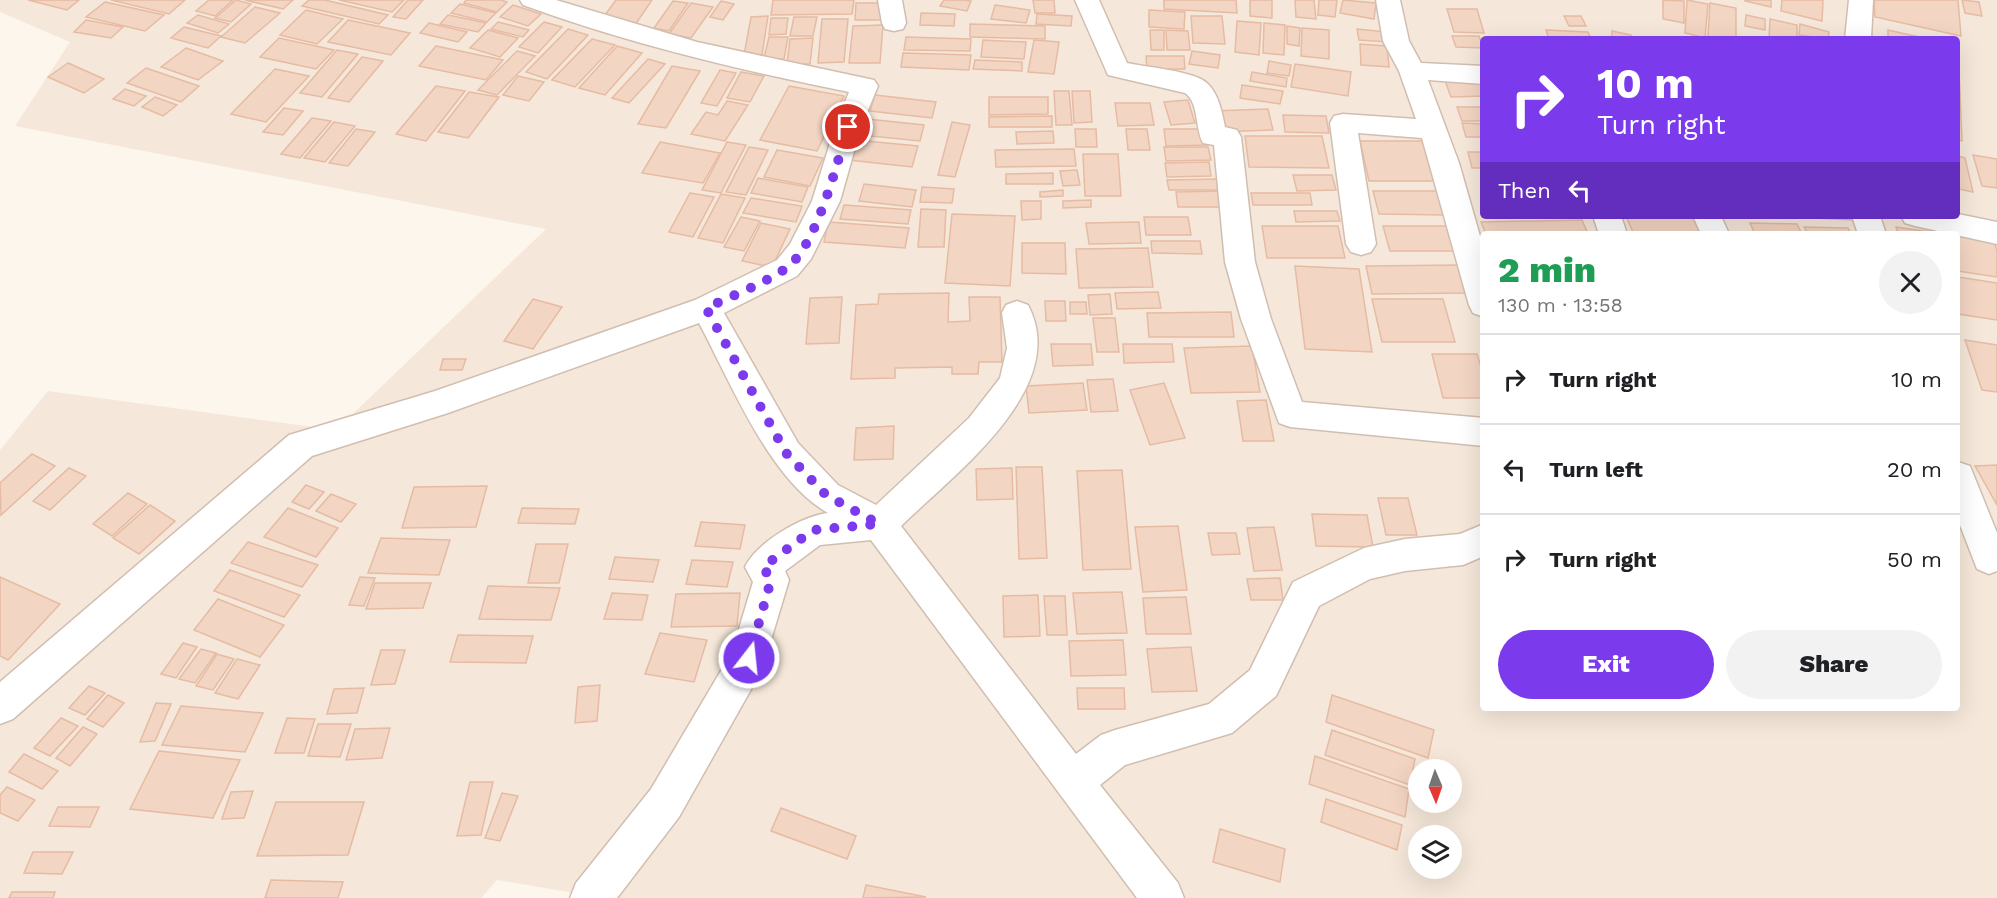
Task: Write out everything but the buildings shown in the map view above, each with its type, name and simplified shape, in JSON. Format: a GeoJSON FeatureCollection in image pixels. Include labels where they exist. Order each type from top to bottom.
{"type":"FeatureCollection","features":[{"type":"Feature","properties":{"kind":"street"},"geometry":{"type":"LineString","coordinates":[[0,706],[301,445],[437,404],[706,308],[787,268],[801,251],[826,201],[848,127],[865,86],[748,65],[684,49],[532,0]]}},
{"type":"Feature","properties":{"kind":"street"},"geometry":{"type":"LineString","coordinates":[[1087,0],[1117,69],[1138,76],[1191,84],[1199,90],[1213,136],[1227,137],[1237,213],[1240,262],[1256,319],[1290,414],[1480,432]]}},
{"type":"Feature","properties":{"kind":"street"},"geometry":{"type":"LineString","coordinates":[[1388,0],[1396,41],[1412,71],[1433,129],[1469,244],[1480,289]]}},
{"type":"Feature","properties":{"kind":"street"},"geometry":{"type":"LineString","coordinates":[[1858,36],[1861,0]]}},
{"type":"Feature","properties":{"kind":"street"},"geometry":{"type":"LineString","coordinates":[[1412,71],[1480,75]]}},
{"type":"Feature","properties":{"kind":"street"},"geometry":{"type":"LineString","coordinates":[[1361,244],[1343,123],[1433,129]]}},
{"type":"Feature","properties":{"kind":"street"},"geometry":{"type":"LineString","coordinates":[[1929,219],[1997,233]]}},
{"type":"Feature","properties":{"kind":"street"},"geometry":{"type":"LineString","coordinates":[[706,308],[786,453],[826,495],[879,524],[1163,898]]}},
{"type":"Feature","properties":{"kind":"street"},"geometry":{"type":"LineString","coordinates":[[591,898],[665,803],[749,658],[771,580],[763,567],[813,530],[879,524],[981,428],[1016,382],[1023,348],[1017,313]]}},
{"type":"Feature","properties":{"kind":"street"},"geometry":{"type":"LineString","coordinates":[[1960,481],[1989,558]]}},
{"type":"Feature","properties":{"kind":"street"},"geometry":{"type":"LineString","coordinates":[[1072,781],[1115,749],[1219,720],[1263,683],[1306,594],[1364,564],[1405,555],[1463,549],[1480,541]]}},
{"type":"Feature","properties":{"kind":"shaded area"},"geometry":{"type":"Polygon","coordinates":[[[0,0],[1997,0],[1997,898],[603,898],[497,880],[481,898],[0,898],[0,450],[48,391],[336,430],[546,229],[15,126],[70,42],[0,12],[0,0]]]}},
{"type":"Feature","properties":{"kind":"route"},"geometry":{"type":"LineString","coordinates":[[749,658],[771,580],[763,567],[813,530],[879,524],[826,495],[786,453],[706,308],[787,268],[801,251],[826,201],[848,127]]}}]}
